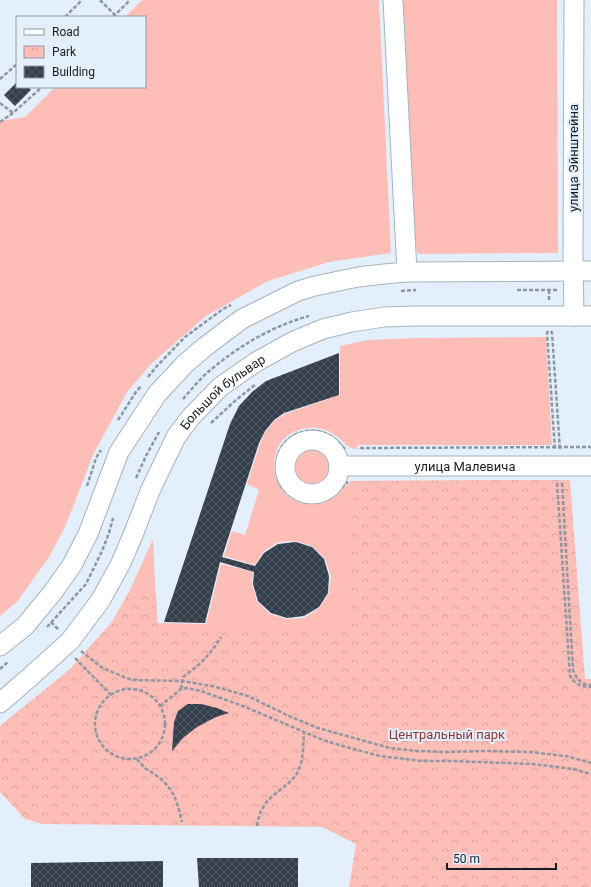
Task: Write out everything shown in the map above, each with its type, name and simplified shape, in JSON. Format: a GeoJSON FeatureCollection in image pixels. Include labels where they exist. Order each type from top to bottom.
{"type":"FeatureCollection","features":[{"type":"Feature","properties":{"kind":"street"},"geometry":{"type":"LineString","coordinates":[[393,0],[407,272]]}},
{"type":"Feature","properties":{"kind":"street","name":"улица Эйнштейна"},"geometry":{"type":"LineString","coordinates":[[574,0],[583,316]]}},
{"type":"Feature","properties":{"kind":"street"},"geometry":{"type":"LineString","coordinates":[[6,653],[25,626],[44,617],[53,592],[72,564],[88,534],[119,452],[157,394],[185,364],[242,319],[298,291],[358,277],[407,272],[582,272]]}},
{"type":"Feature","properties":{"kind":"street","name":"Большой бульвар"},"geometry":{"type":"LineString","coordinates":[[0,703],[71,643],[100,601],[120,565],[150,491],[176,437],[190,418],[220,387],[256,362],[292,342],[323,329],[352,322],[415,316],[583,316]]}},
{"type":"Feature","properties":{"kind":"street","name":"улица Малевича"},"geometry":{"type":"LineString","coordinates":[[339,466],[591,466]]}},
{"type":"Feature","properties":{"kind":"path"},"geometry":{"type":"LineString","coordinates":[[66,16],[82,0]]}},
{"type":"Feature","properties":{"kind":"path"},"geometry":{"type":"LineString","coordinates":[[100,0],[114,16],[130,0]]}},
{"type":"Feature","properties":{"kind":"path"},"geometry":{"type":"LineString","coordinates":[[0,79],[16,65]]}},
{"type":"Feature","properties":{"kind":"path"},"geometry":{"type":"LineString","coordinates":[[0,122],[13,113],[41,88]]}},
{"type":"Feature","properties":{"kind":"path"},"geometry":{"type":"LineString","coordinates":[[0,103],[13,113]]}},
{"type":"Feature","properties":{"kind":"path"},"geometry":{"type":"LineString","coordinates":[[549,283],[549,304]]}},
{"type":"Feature","properties":{"kind":"path"},"geometry":{"type":"LineString","coordinates":[[512,289],[563,290]]}},
{"type":"Feature","properties":{"kind":"path"},"geometry":{"type":"LineString","coordinates":[[396,291],[418,290]]}},
{"type":"Feature","properties":{"kind":"path"},"geometry":{"type":"LineString","coordinates":[[542,299],[556,299]]}},
{"type":"Feature","properties":{"kind":"path"},"geometry":{"type":"LineString","coordinates":[[179,405],[208,372],[248,343],[274,329],[314,314]]}},
{"type":"Feature","properties":{"kind":"path"},"geometry":{"type":"LineString","coordinates":[[549,330],[547,333],[555,447],[558,466],[573,670],[576,679],[585,685],[591,686]]}},
{"type":"Feature","properties":{"kind":"path"},"geometry":{"type":"LineString","coordinates":[[552,333],[560,447],[558,466],[570,676],[574,683],[582,687],[591,686]]}},
{"type":"Feature","properties":{"kind":"path"},"geometry":{"type":"LineString","coordinates":[[208,425],[260,381]]}},
{"type":"Feature","properties":{"kind":"path"},"geometry":{"type":"LineString","coordinates":[[135,481],[157,434],[162,428]]}},
{"type":"Feature","properties":{"kind":"path"},"geometry":{"type":"LineString","coordinates":[[361,448],[591,447]]}},
{"type":"Feature","properties":{"kind":"path"},"geometry":{"type":"LineString","coordinates":[[44,617],[86,584],[102,551],[115,512]]}},
{"type":"Feature","properties":{"kind":"path"},"geometry":{"type":"LineString","coordinates":[[44,617],[45,630]]}},
{"type":"Feature","properties":{"kind":"path"},"geometry":{"type":"LineString","coordinates":[[44,617],[71,643],[101,667],[132,680],[182,681],[212,686],[248,696],[291,717],[318,728],[390,748],[444,752],[530,752],[566,756],[591,763]]}},
{"type":"Feature","properties":{"kind":"path"},"geometry":{"type":"LineString","coordinates":[[62,624],[71,643],[111,695]]}},
{"type":"Feature","properties":{"kind":"path"},"geometry":{"type":"LineString","coordinates":[[181,689],[183,677],[208,656],[221,637]]}},
{"type":"Feature","properties":{"kind":"path"},"geometry":{"type":"LineString","coordinates":[[71,643],[71,662]]}},
{"type":"Feature","properties":{"kind":"path"},"geometry":{"type":"LineString","coordinates":[[0,669],[6,653]]}},
{"type":"Feature","properties":{"kind":"path"},"geometry":{"type":"LineString","coordinates":[[160,706],[181,689],[187,688],[208,693],[263,714],[323,740],[380,756],[422,761],[533,764],[573,769],[591,774]]}},
{"type":"Feature","properties":{"kind":"path"},"geometry":{"type":"LineString","coordinates":[[132,689],[153,697],[160,706],[165,718],[164,732],[159,744],[149,754],[137,759],[127,759],[118,757],[102,746],[95,728],[95,718],[98,709],[111,695],[121,690],[132,689]]}},
{"type":"Feature","properties":{"kind":"path"},"geometry":{"type":"LineString","coordinates":[[257,826],[260,811],[265,804],[274,794],[287,785],[295,775],[301,762],[304,732]]}},
{"type":"Feature","properties":{"kind":"path"},"geometry":{"type":"LineString","coordinates":[[137,759],[169,787],[179,806],[182,822]]}},
{"type":"Feature","properties":{"kind":"green space"},"geometry":{"type":"Polygon","coordinates":[[[142,0],[379,0],[391,253],[329,262],[268,281],[206,316],[152,363],[127,392],[93,455],[66,525],[49,557],[17,602],[0,616],[0,121],[25,117],[54,88],[146,88],[146,16],[126,16],[142,0]]]}},
{"type":"Feature","properties":{"kind":"green space"},"geometry":{"type":"Polygon","coordinates":[[[401,0],[557,0],[558,253],[418,254],[414,242],[401,0]]]}},
{"type":"Feature","properties":{"kind":"green space"},"geometry":{"type":"Polygon","coordinates":[[[546,337],[552,445],[357,445],[357,449],[354,449],[349,447],[329,431],[309,428],[301,429],[287,436],[282,441],[277,451],[274,462],[278,483],[284,492],[292,499],[301,503],[313,504],[322,503],[329,500],[351,481],[554,480],[567,675],[87,650],[112,622],[128,594],[153,539],[157,623],[206,624],[221,564],[253,572],[252,584],[257,601],[270,614],[287,619],[304,618],[319,608],[329,593],[331,576],[325,559],[312,546],[296,541],[278,542],[263,552],[255,565],[224,556],[232,531],[245,535],[259,490],[247,484],[260,444],[266,431],[274,421],[285,414],[340,395],[340,346],[367,340],[546,337]]]}},
{"type":"Feature","properties":{"kind":"green space"},"geometry":{"type":"Polygon","coordinates":[[[312,450],[324,455],[329,467],[324,479],[312,484],[300,479],[295,467],[300,455],[312,450]]]}},
{"type":"Feature","properties":{"kind":"green space","name":"Центральный парк"},"geometry":{"type":"Polygon","coordinates":[[[570,480],[585,679],[591,679],[591,887],[349,887],[356,844],[322,827],[42,824],[25,819],[0,792],[0,726],[70,669],[112,622],[128,594],[156,593],[158,631],[347,632],[354,481],[570,480]]]}},
{"type":"Feature","properties":{"kind":"building"},"geometry":{"type":"Polygon","coordinates":[[[16,83],[16,88],[29,88],[31,90],[15,106],[4,95],[16,83]]]}},
{"type":"Feature","properties":{"kind":"building"},"geometry":{"type":"Polygon","coordinates":[[[339,353],[339,395],[284,413],[274,420],[265,431],[259,443],[222,557],[255,566],[264,553],[278,544],[296,542],[312,547],[324,559],[329,576],[328,593],[319,607],[304,616],[287,618],[271,613],[258,601],[253,584],[254,572],[220,562],[205,623],[164,622],[230,424],[239,406],[252,392],[266,381],[339,353]]]}},
{"type":"Feature","properties":{"kind":"building"},"geometry":{"type":"Polygon","coordinates":[[[188,704],[201,704],[229,713],[216,717],[197,727],[183,738],[172,751],[174,722],[178,711],[188,704]]]}},
{"type":"Feature","properties":{"kind":"building"},"geometry":{"type":"Polygon","coordinates":[[[197,858],[298,858],[298,887],[199,887],[197,858]]]}},
{"type":"Feature","properties":{"kind":"building"},"geometry":{"type":"Polygon","coordinates":[[[163,861],[163,887],[31,887],[31,863],[163,861]]]}}]}
